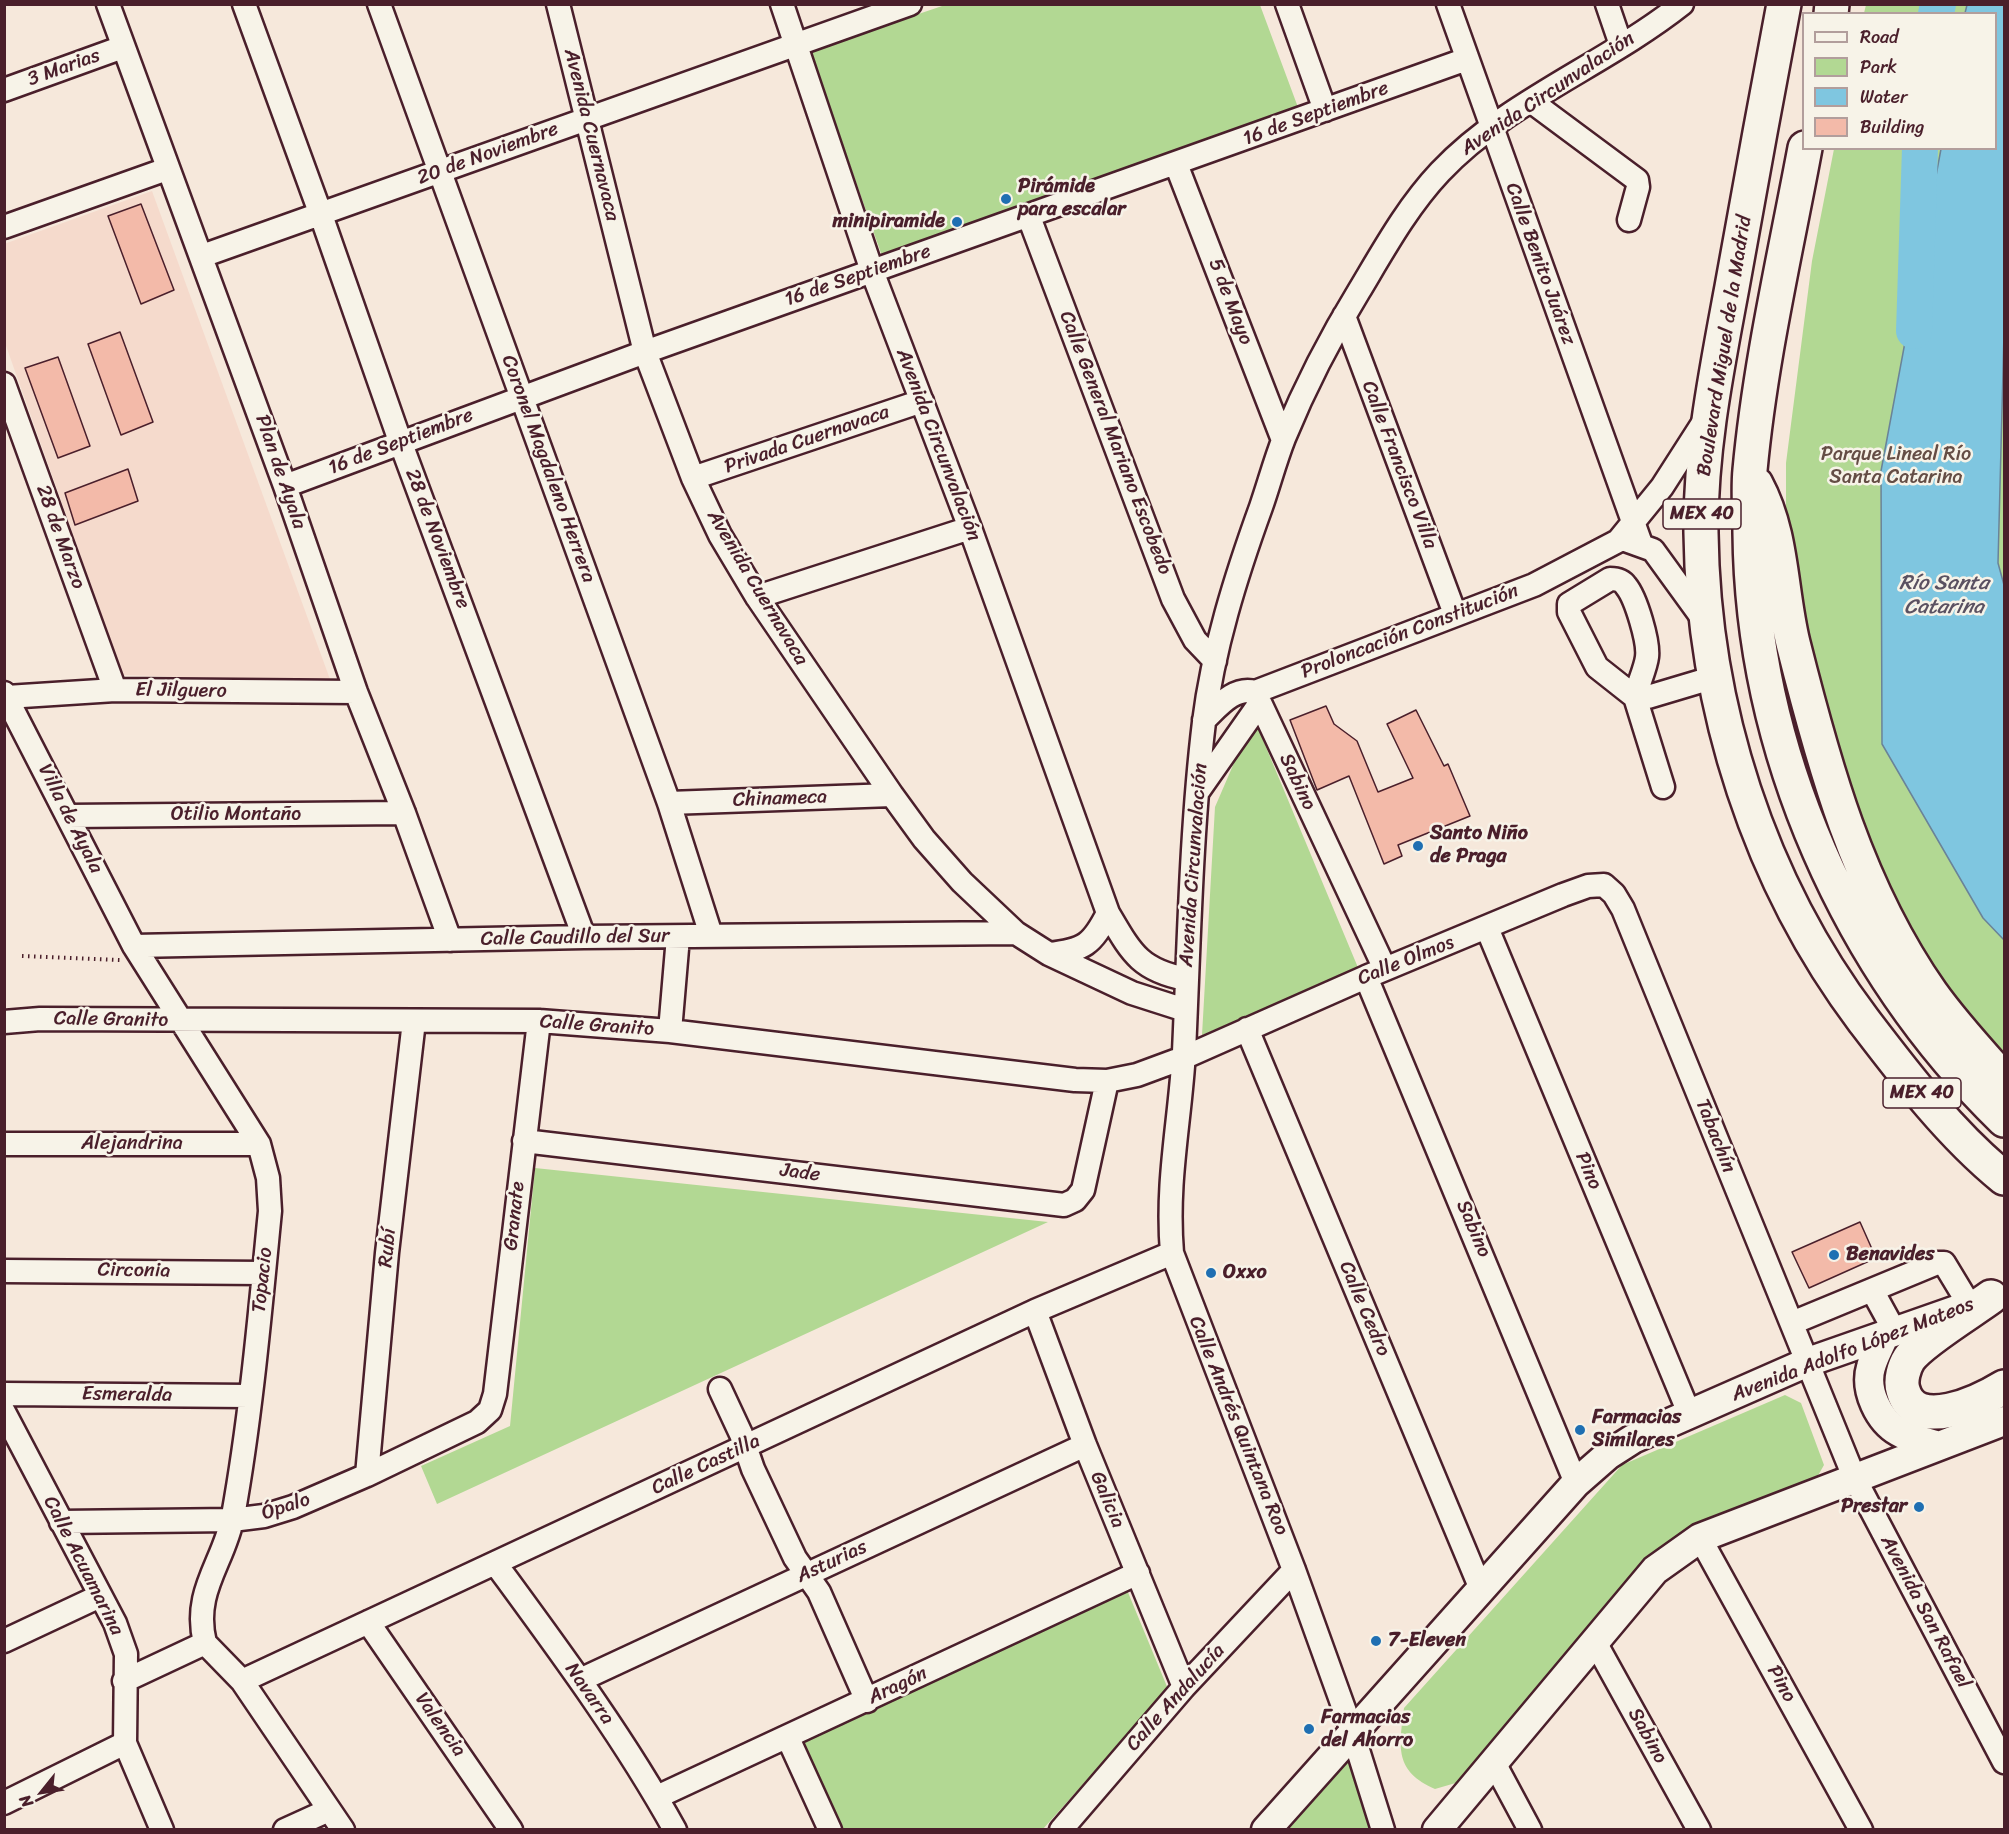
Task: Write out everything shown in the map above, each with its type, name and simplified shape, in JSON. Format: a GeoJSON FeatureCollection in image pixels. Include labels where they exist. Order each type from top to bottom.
{"type":"FeatureCollection","features":[{"type":"Feature","properties":{"kind":"highway","name":"Boulevard Miguel de la Madrid"},"geometry":{"type":"LineString","coordinates":[[1784,4],[1711,408],[1703,474],[1701,534],[1708,626],[1715,677],[1729,740],[1747,800],[1775,873],[1804,930],[1849,1000],[1896,1062],[1945,1121],[2004,1178]]}},
{"type":"Feature","properties":{"kind":"highway","name":"Boulevard Miguel de la Madrid"},"geometry":{"type":"LineString","coordinates":[[1805,150],[1759,393],[1750,472],[1751,571],[1761,661],[1783,752],[1808,822],[1839,893],[1877,960],[1925,1032],[1972,1088],[2004,1120]]}},
{"type":"Feature","properties":{"kind":"highway"},"geometry":{"type":"LineString","coordinates":[[1750,472],[1769,508],[1795,651],[1825,768],[1872,890],[1907,955],[1932,994],[2004,1080]]}},
{"type":"Feature","properties":{"kind":"highway"},"geometry":{"type":"LineString","coordinates":[[1989,1299],[1920,1348],[1909,1359],[1902,1383],[1904,1393],[1913,1404],[1926,1411],[1960,1408],[2004,1387]]}},
{"type":"Feature","properties":{"kind":"main road","name":"Avenida Adolfo López Mateos"},"geometry":{"type":"LineString","coordinates":[[1266,1830],[1352,1731],[1576,1483],[1608,1455],[1633,1439],[1808,1362],[1989,1299]]}},
{"type":"Feature","properties":{"kind":"main road"},"geometry":{"type":"LineString","coordinates":[[1889,1334],[1870,1367],[1869,1384],[1876,1405],[1886,1422],[1900,1433],[1939,1446]]}},
{"type":"Feature","properties":{"kind":"main road"},"geometry":{"type":"LineString","coordinates":[[1437,1830],[1655,1570],[1700,1538],[1854,1477],[2003,1424]]}},
{"type":"Feature","properties":{"kind":"street","name":"Plan de Ayala"},"geometry":{"type":"LineString","coordinates":[[108,4],[285,486],[356,692],[404,813],[450,940]]}},
{"type":"Feature","properties":{"kind":"street","name":"28 de Noviembre"},"geometry":{"type":"LineString","coordinates":[[244,4],[321,215],[399,441],[584,937]]}},
{"type":"Feature","properties":{"kind":"street","name":"Coronel Magdaleno Herrera"},"geometry":{"type":"LineString","coordinates":[[379,4],[437,171],[522,397],[669,803],[711,935]]}},
{"type":"Feature","properties":{"kind":"street","name":"Avenida Cuernavaca"},"geometry":{"type":"LineString","coordinates":[[558,4],[645,352],[693,478],[720,535],[757,597],[892,795],[924,838],[962,882],[1016,933],[1049,954],[1132,993],[1185,1010]]}},
{"type":"Feature","properties":{"kind":"street","name":"Avenida Circunvalación"},"geometry":{"type":"LineString","coordinates":[[783,4],[872,271],[970,528],[1108,913],[1128,946],[1144,964],[1161,974],[1186,979],[1204,720],[1215,661],[1242,561],[1283,440],[1318,363],[1388,242],[1437,175],[1460,152],[1492,128],[1682,4]]}},
{"type":"Feature","properties":{"kind":"street","name":"20 de Noviembre"},"geometry":{"type":"LineString","coordinates":[[202,256],[910,4]]}},
{"type":"Feature","properties":{"kind":"street"},"geometry":{"type":"LineString","coordinates":[[1287,4],[1325,111]]}},
{"type":"Feature","properties":{"kind":"street","name":"Calle Benito Juárez"},"geometry":{"type":"LineString","coordinates":[[1448,4],[1637,534]]}},
{"type":"Feature","properties":{"kind":"street"},"geometry":{"type":"LineString","coordinates":[[1607,4],[1621,45]]}},
{"type":"Feature","properties":{"kind":"street","name":"3 Marias"},"geometry":{"type":"LineString","coordinates":[[4,90],[123,47]]}},
{"type":"Feature","properties":{"kind":"street","name":"16 de Septiembre"},"geometry":{"type":"LineString","coordinates":[[285,486],[399,441],[645,352],[1467,59]]}},
{"type":"Feature","properties":{"kind":"street"},"geometry":{"type":"LineString","coordinates":[[1532,102],[1637,180],[1638,187],[1629,220]]}},
{"type":"Feature","properties":{"kind":"street","name":"5 de Mayo"},"geometry":{"type":"LineString","coordinates":[[1176,164],[1283,440]]}},
{"type":"Feature","properties":{"kind":"street"},"geometry":{"type":"LineString","coordinates":[[4,228],[167,169]]}},
{"type":"Feature","properties":{"kind":"street","name":"Calle General Mariano Escobedo"},"geometry":{"type":"LineString","coordinates":[[1029,217],[1173,600],[1195,640],[1215,661]]}},
{"type":"Feature","properties":{"kind":"street","name":"Calle Francisco Villa"},"geometry":{"type":"LineString","coordinates":[[1344,316],[1455,614]]}},
{"type":"Feature","properties":{"kind":"street","name":"28 de Marzo"},"geometry":{"type":"LineString","coordinates":[[4,384],[115,690]]}},
{"type":"Feature","properties":{"kind":"street","name":"Privada Cuernavaca"},"geometry":{"type":"LineString","coordinates":[[693,478],[922,401]]}},
{"type":"Feature","properties":{"kind":"street","name":"Proloncación Constitución"},"geometry":{"type":"LineString","coordinates":[[1204,720],[1228,698],[1248,691],[1258,698],[1455,614],[1534,585],[1618,541],[1637,534],[1711,408]]}},
{"type":"Feature","properties":{"kind":"street"},"geometry":{"type":"LineString","coordinates":[[757,597],[970,528]]}},
{"type":"Feature","properties":{"kind":"street"},"geometry":{"type":"LineString","coordinates":[[1637,534],[1653,550],[1708,626]]}},
{"type":"Feature","properties":{"kind":"street"},"geometry":{"type":"LineString","coordinates":[[1663,787],[1635,697],[1640,675],[1647,660],[1648,643],[1628,587],[1620,580],[1610,579],[1569,604],[1569,612],[1597,667],[1635,697],[1648,697],[1715,677]]}},
{"type":"Feature","properties":{"kind":"street","name":"El Jilguero"},"geometry":{"type":"LineString","coordinates":[[6,695],[115,690],[356,692]]}},
{"type":"Feature","properties":{"kind":"street","name":"Villa de Ayala"},"geometry":{"type":"LineString","coordinates":[[6,695],[138,954]]}},
{"type":"Feature","properties":{"kind":"street"},"geometry":{"type":"LineString","coordinates":[[1198,791],[1258,698]]}},
{"type":"Feature","properties":{"kind":"street","name":"Sabino"},"geometry":{"type":"LineString","coordinates":[[1258,698],[1376,973],[1576,1483]]}},
{"type":"Feature","properties":{"kind":"street","name":"Chinameca"},"geometry":{"type":"LineString","coordinates":[[669,803],[892,795]]}},
{"type":"Feature","properties":{"kind":"street","name":"Otilio Montaño"},"geometry":{"type":"LineString","coordinates":[[68,816],[404,813]]}},
{"type":"Feature","properties":{"kind":"street","name":"Calle Olmos"},"geometry":{"type":"LineString","coordinates":[[1183,1058],[1376,973],[1588,886],[1604,885],[1614,894],[1623,909]]}},
{"type":"Feature","properties":{"kind":"street","name":"Tabachín"},"geometry":{"type":"LineString","coordinates":[[1623,909],[1808,1362]]}},
{"type":"Feature","properties":{"kind":"street"},"geometry":{"type":"LineString","coordinates":[[1049,954],[1076,951],[1086,945],[1097,934],[1108,913]]}},
{"type":"Feature","properties":{"kind":"street","name":"Pino"},"geometry":{"type":"LineString","coordinates":[[1487,928],[1689,1413]]}},
{"type":"Feature","properties":{"kind":"street","name":"Calle Caudillo del Sur"},"geometry":{"type":"LineString","coordinates":[[138,954],[450,940],[1016,933]]}},
{"type":"Feature","properties":{"kind":"street"},"geometry":{"type":"LineString","coordinates":[[670,1031],[678,936]]}},
{"type":"Feature","properties":{"kind":"street","name":"Topacio"},"geometry":{"type":"LineString","coordinates":[[138,954],[184,1021],[259,1143],[268,1178],[270,1211],[249,1396],[232,1520],[203,1597],[200,1626],[205,1643]]}},
{"type":"Feature","properties":{"kind":"street","name":"Calle Andrés Quintana Roo"},"geometry":{"type":"LineString","coordinates":[[1186,979],[1183,1058],[1170,1174],[1169,1213],[1172,1253],[1294,1570],[1352,1731],[1383,1830]]}},
{"type":"Feature","properties":{"kind":"street","name":"Calle Granito"},"geometry":{"type":"LineString","coordinates":[[4,1022],[40,1019],[539,1021],[670,1031],[1075,1080],[1107,1081],[1137,1075],[1183,1058]]}},
{"type":"Feature","properties":{"kind":"street","name":"Rubí"},"geometry":{"type":"LineString","coordinates":[[367,1475],[387,1253],[414,1021]]}},
{"type":"Feature","properties":{"kind":"street","name":"Granate"},"geometry":{"type":"LineString","coordinates":[[490,1410],[495,1394],[539,1021]]}},
{"type":"Feature","properties":{"kind":"street","name":"Calle Cedro"},"geometry":{"type":"LineString","coordinates":[[1247,1029],[1481,1589]]}},
{"type":"Feature","properties":{"kind":"street","name":"Jade"},"geometry":{"type":"LineString","coordinates":[[524,1141],[1064,1205],[1075,1200],[1083,1190],[1107,1081]]}},
{"type":"Feature","properties":{"kind":"street","name":"Alejandrina"},"geometry":{"type":"LineString","coordinates":[[4,1144],[259,1143]]}},
{"type":"Feature","properties":{"kind":"street","name":"Calle Castilla"},"geometry":{"type":"LineString","coordinates":[[242,1681],[1035,1311],[1172,1253]]}},
{"type":"Feature","properties":{"kind":"street"},"geometry":{"type":"LineString","coordinates":[[1792,1323],[1937,1263],[1944,1263],[1989,1299]]}},
{"type":"Feature","properties":{"kind":"street","name":"Circonia"},"geometry":{"type":"LineString","coordinates":[[4,1271],[264,1273]]}},
{"type":"Feature","properties":{"kind":"street"},"geometry":{"type":"LineString","coordinates":[[1872,1290],[1889,1334]]}},
{"type":"Feature","properties":{"kind":"street","name":"Galicia"},"geometry":{"type":"LineString","coordinates":[[1035,1311],[1084,1445],[1184,1687]]}},
{"type":"Feature","properties":{"kind":"street","name":"Avenida San Rafael"},"geometry":{"type":"LineString","coordinates":[[1808,1362],[1854,1477],[2004,1762]]}},
{"type":"Feature","properties":{"kind":"street"},"geometry":{"type":"LineString","coordinates":[[720,1389],[741,1434],[744,1448],[806,1575],[819,1592],[867,1701]]}},
{"type":"Feature","properties":{"kind":"street","name":"Esmeralda"},"geometry":{"type":"LineString","coordinates":[[4,1394],[249,1396]]}},
{"type":"Feature","properties":{"kind":"street","name":"Ópalo"},"geometry":{"type":"LineString","coordinates":[[61,1522],[232,1520],[264,1516],[293,1507],[367,1475],[477,1422],[490,1410]]}},
{"type":"Feature","properties":{"kind":"street","name":"Calle Acuamarina"},"geometry":{"type":"LineString","coordinates":[[4,1412],[115,1623],[126,1654],[125,1743],[162,1830]]}},
{"type":"Feature","properties":{"kind":"street","name":"Asturias"},"geometry":{"type":"LineString","coordinates":[[580,1680],[1084,1445]]}},
{"type":"Feature","properties":{"kind":"street","name":"Pino"},"geometry":{"type":"LineString","coordinates":[[1700,1538],[1861,1830]]}},
{"type":"Feature","properties":{"kind":"street","name":"Navarra"},"geometry":{"type":"LineString","coordinates":[[495,1563],[580,1680],[657,1797],[675,1830]]}},
{"type":"Feature","properties":{"kind":"street","name":"Calle Andalucía"},"geometry":{"type":"LineString","coordinates":[[1060,1830],[1184,1687],[1294,1570]]}},
{"type":"Feature","properties":{"kind":"street","name":"Aragón"},"geometry":{"type":"LineString","coordinates":[[657,1797],[1138,1574]]}},
{"type":"Feature","properties":{"kind":"street"},"geometry":{"type":"LineString","coordinates":[[4,1641],[100,1596]]}},
{"type":"Feature","properties":{"kind":"street","name":"Valencia"},"geometry":{"type":"LineString","coordinates":[[368,1622],[511,1830]]}},
{"type":"Feature","properties":{"kind":"street","name":"Sabino"},"geometry":{"type":"LineString","coordinates":[[1595,1642],[1699,1830]]}},
{"type":"Feature","properties":{"kind":"street"},"geometry":{"type":"LineString","coordinates":[[124,1681],[205,1643],[242,1681],[343,1830]]}},
{"type":"Feature","properties":{"kind":"street"},"geometry":{"type":"LineString","coordinates":[[788,1738],[830,1830]]}},
{"type":"Feature","properties":{"kind":"street"},"geometry":{"type":"LineString","coordinates":[[4,1803],[125,1743]]}},
{"type":"Feature","properties":{"kind":"street"},"geometry":{"type":"LineString","coordinates":[[1493,1761],[1530,1830]]}},
{"type":"Feature","properties":{"kind":"street"},"geometry":{"type":"LineString","coordinates":[[285,1830],[329,1810]]}},
{"type":"Feature","properties":{"kind":"path"},"geometry":{"type":"LineString","coordinates":[[22,956],[138,954]]}},
{"type":"Feature","properties":{"kind":"shaded area"},"geometry":{"type":"Polygon","coordinates":[[[152,191],[331,682],[123,675],[5,343],[4,244],[152,191]]]}},
{"type":"Feature","properties":{"kind":"green space"},"geometry":{"type":"Polygon","coordinates":[[[945,5],[1260,5],[1299,110],[882,256],[810,51],[945,5]]]}},
{"type":"Feature","properties":{"kind":"green space","name":"Parque Lineal Río Santa Catarina"},"geometry":{"type":"Polygon","coordinates":[[[1866,5],[2004,5],[2004,1059],[1984,1037],[1924,957],[1822,753],[1786,520],[1786,463],[1812,261],[1834,150],[1997,150],[1997,12],[1864,12],[1866,5]]]}},
{"type":"Feature","properties":{"kind":"green space"},"geometry":{"type":"Polygon","coordinates":[[[1258,728],[1359,970],[1202,1035],[1215,807],[1237,756],[1258,728]]]}},
{"type":"Feature","properties":{"kind":"green space"},"geometry":{"type":"Polygon","coordinates":[[[535,1168],[1048,1222],[437,1504],[421,1466],[510,1426],[535,1168]]]}},
{"type":"Feature","properties":{"kind":"green space"},"geometry":{"type":"Polygon","coordinates":[[[1785,1395],[1801,1403],[1824,1465],[1816,1479],[1696,1527],[1669,1541],[1459,1782],[1435,1789],[1412,1774],[1402,1756],[1401,1735],[1404,1708],[1622,1465],[1785,1395]]]}},
{"type":"Feature","properties":{"kind":"green space"},"geometry":{"type":"Polygon","coordinates":[[[1127,1590],[1168,1689],[1043,1829],[839,1829],[802,1743],[1127,1590]]]}},
{"type":"Feature","properties":{"kind":"green space"},"geometry":{"type":"Polygon","coordinates":[[[1349,1753],[1369,1829],[1281,1829],[1349,1753]]]}},
{"type":"Feature","properties":{"kind":"water","name":"Río Santa Catarina"},"geometry":{"type":"Polygon","coordinates":[[[1967,5],[2004,5],[2004,333],[1998,563],[2004,585],[2004,940],[1983,918],[1882,744],[1881,471],[1941,150],[1997,150],[1997,12],[1965,12],[1967,5]]]}},
{"type":"Feature","properties":{"kind":"building"},"geometry":{"type":"Polygon","coordinates":[[[141,204],[174,290],[141,304],[108,216],[141,204]]]}},
{"type":"Feature","properties":{"kind":"building"},"geometry":{"type":"Polygon","coordinates":[[[120,332],[153,422],[121,435],[88,344],[120,332]]]}},
{"type":"Feature","properties":{"kind":"building"},"geometry":{"type":"Polygon","coordinates":[[[58,357],[90,446],[58,458],[25,368],[58,357]]]}},
{"type":"Feature","properties":{"kind":"building"},"geometry":{"type":"Polygon","coordinates":[[[128,469],[138,501],[75,525],[65,493],[128,469]]]}},
{"type":"Feature","properties":{"kind":"building"},"geometry":{"type":"Polygon","coordinates":[[[1326,706],[1334,724],[1357,741],[1378,792],[1413,778],[1387,724],[1416,710],[1444,766],[1448,764],[1470,816],[1398,845],[1402,856],[1384,864],[1349,776],[1317,790],[1290,720],[1326,706]]]}},
{"type":"Feature","properties":{"kind":"building","name":"Benavides"},"geometry":{"type":"Polygon","coordinates":[[[1860,1222],[1876,1258],[1809,1288],[1792,1252],[1860,1222]]]}},
{"type":"Feature","properties":{"kind":"waterway","name":"Río Santa Catarina"},"geometry":{"type":"LineString","coordinates":[[1936,12],[1938,4]]}},
{"type":"Feature","properties":{"kind":"waterway","name":"Río Santa Catarina"},"geometry":{"type":"LineString","coordinates":[[1914,331],[1920,150]]}},
{"type":"Feature","properties":{"kind":"place","name":"Pirámide para escalar"},"geometry":{"type":"Point","coordinates":[1006,199]}},
{"type":"Feature","properties":{"kind":"place","name":"minipiramide"},"geometry":{"type":"Point","coordinates":[957,222]}},
{"type":"Feature","properties":{"kind":"place","name":"Santo Niño de Praga"},"geometry":{"type":"Point","coordinates":[1418,846]}},
{"type":"Feature","properties":{"kind":"place","name":"Benavides"},"geometry":{"type":"Point","coordinates":[1834,1255]}},
{"type":"Feature","properties":{"kind":"place","name":"Oxxo"},"geometry":{"type":"Point","coordinates":[1211,1273]}},
{"type":"Feature","properties":{"kind":"place","name":"Farmacias Similares"},"geometry":{"type":"Point","coordinates":[1580,1430]}},
{"type":"Feature","properties":{"kind":"place","name":"Prestar"},"geometry":{"type":"Point","coordinates":[1919,1507]}},
{"type":"Feature","properties":{"kind":"place","name":"7-Eleven"},"geometry":{"type":"Point","coordinates":[1376,1641]}},
{"type":"Feature","properties":{"kind":"place","name":"Farmacias del Ahorro"},"geometry":{"type":"Point","coordinates":[1309,1729]}}]}
